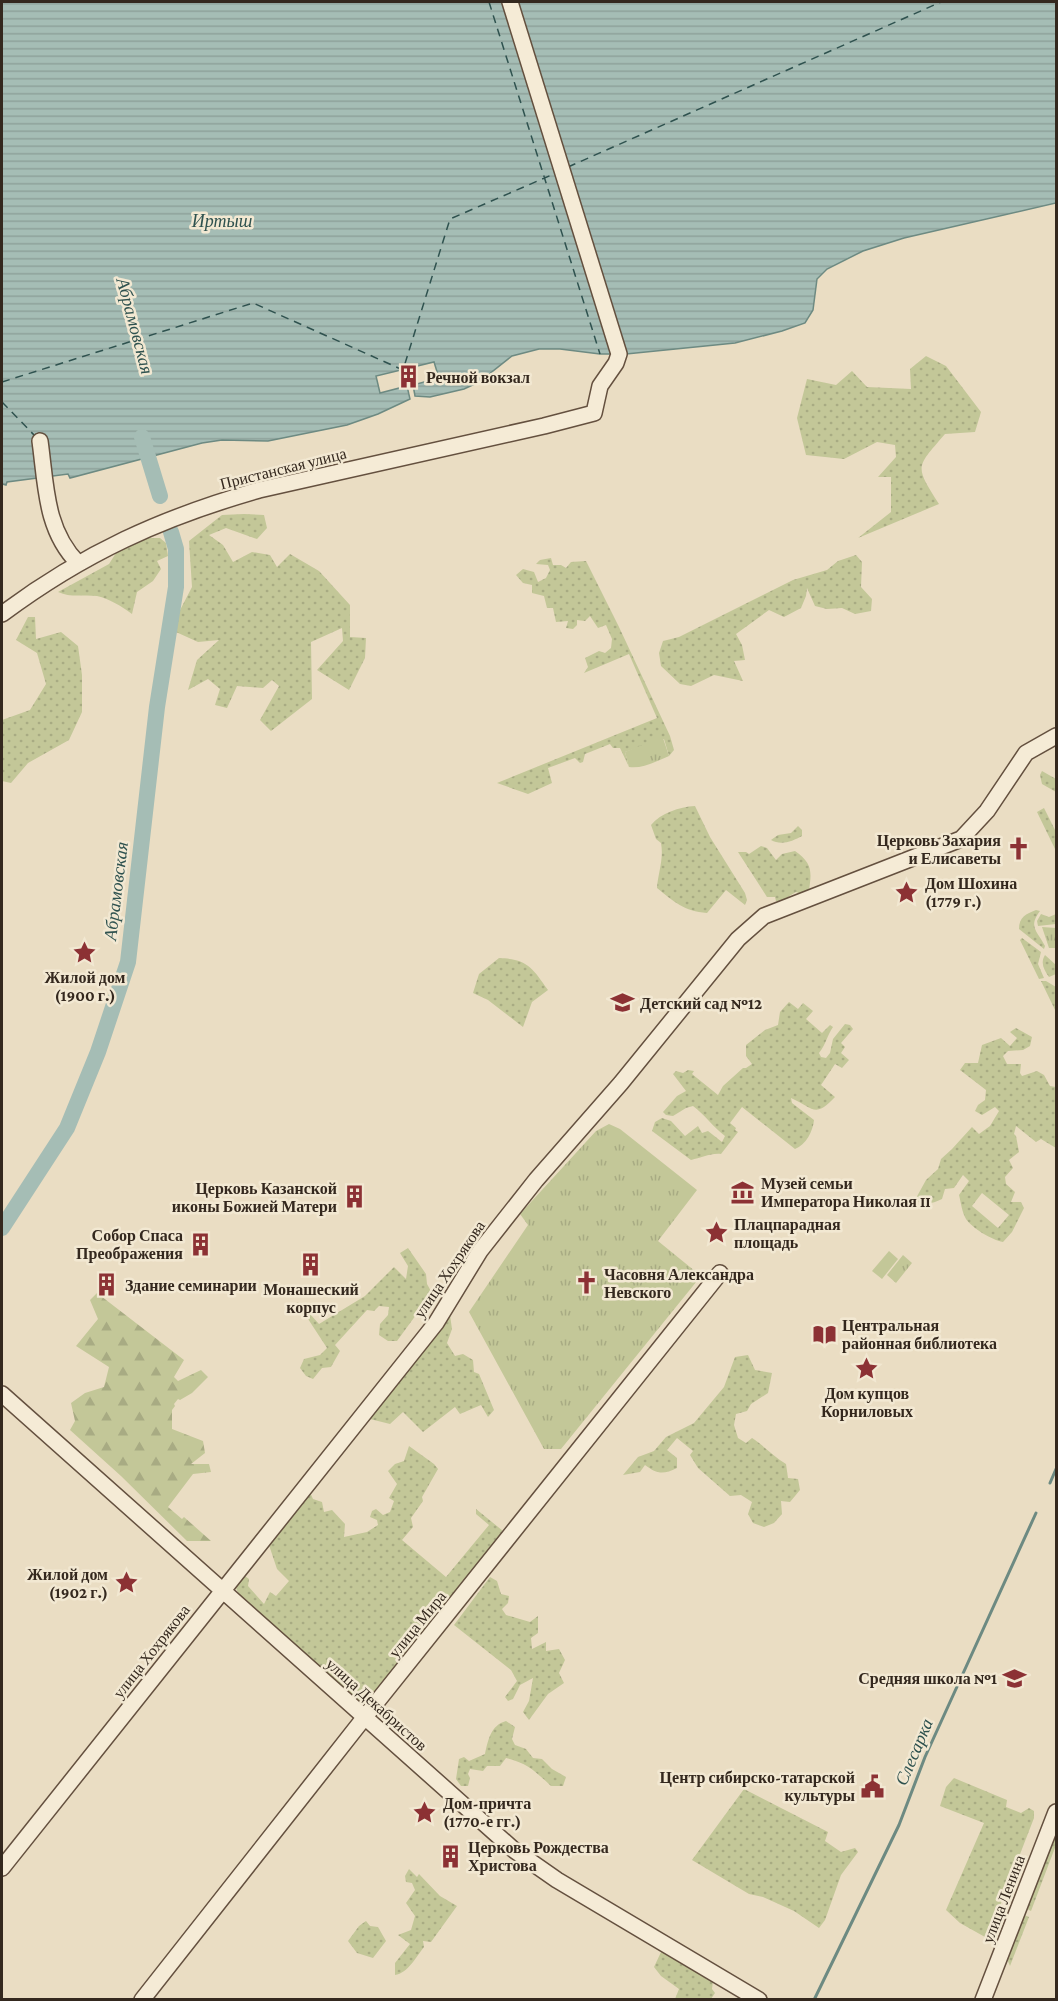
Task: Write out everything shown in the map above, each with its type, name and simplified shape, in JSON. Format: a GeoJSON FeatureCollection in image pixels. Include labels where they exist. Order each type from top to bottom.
{"type":"FeatureCollection","features":[{"type":"Feature","properties":{"kind":"street","name":"Пристанская улица"},"geometry":{"type":"LineString","coordinates":[[2,614],[78,563],[141,531],[217,502],[259,490],[594,413],[600,386],[616,363],[619,354],[510,2]]}},
{"type":"Feature","properties":{"kind":"street"},"geometry":{"type":"LineString","coordinates":[[40,441],[48,504],[55,532],[69,554],[78,563]]}},
{"type":"Feature","properties":{"kind":"street","name":"улица Хохрякова"},"geometry":{"type":"LineString","coordinates":[[2,1868],[436,1323],[472,1263],[496,1230],[738,939],[758,920],[776,910],[961,839],[987,811],[1021,759],[1032,748],[1056,736]]}},
{"type":"Feature","properties":{"kind":"street","name":"улица Мира"},"geometry":{"type":"LineString","coordinates":[[142,2000],[720,1273]]}},
{"type":"Feature","properties":{"kind":"street","name":"улица Декабристов"},"geometry":{"type":"LineString","coordinates":[[2,1394],[493,1832],[557,1880],[759,2000]]}},
{"type":"Feature","properties":{"kind":"street","name":"улица Ленина"},"geometry":{"type":"LineString","coordinates":[[983,2000],[1056,1812]]}},
{"type":"Feature","properties":{"kind":"green space"},"geometry":{"type":"Polygon","coordinates":[[[926,356],[946,366],[981,412],[975,432],[945,434],[924,461],[922,474],[939,504],[858,538],[891,512],[891,477],[878,477],[896,457],[895,445],[877,442],[844,459],[806,455],[797,418],[807,379],[836,385],[852,371],[867,387],[911,389],[910,369],[926,356]]]}},
{"type":"Feature","properties":{"kind":"green space"},"geometry":{"type":"Polygon","coordinates":[[[222,515],[264,515],[267,528],[257,539],[226,528],[209,535],[223,545],[233,562],[252,552],[270,555],[277,567],[290,554],[319,571],[350,605],[350,637],[366,638],[365,658],[349,690],[317,670],[343,641],[342,628],[311,642],[312,699],[271,731],[260,720],[279,686],[272,680],[263,688],[237,686],[227,708],[215,705],[220,689],[208,679],[188,690],[197,660],[219,640],[198,642],[176,632],[179,612],[192,587],[189,541],[222,515]]]}},
{"type":"Feature","properties":{"kind":"green space"},"geometry":{"type":"Polygon","coordinates":[[[146,538],[160,538],[166,543],[168,556],[157,561],[161,569],[153,581],[137,592],[132,614],[102,597],[68,595],[58,592],[109,564],[116,553],[146,538]]]}},
{"type":"Feature","properties":{"kind":"green space"},"geometry":{"type":"Polygon","coordinates":[[[856,555],[862,562],[861,587],[872,599],[871,611],[855,614],[842,608],[827,609],[815,606],[807,588],[801,608],[784,617],[769,610],[736,634],[742,645],[745,660],[734,661],[743,681],[714,675],[691,686],[680,684],[661,666],[659,653],[663,641],[679,637],[793,580],[827,570],[838,561],[856,555]]]}},
{"type":"Feature","properties":{"kind":"green space"},"geometry":{"type":"Polygon","coordinates":[[[551,558],[553,565],[566,568],[571,562],[586,561],[670,736],[674,750],[669,756],[664,739],[625,752],[629,767],[620,748],[613,748],[610,744],[585,754],[583,762],[580,763],[575,758],[548,768],[552,783],[528,794],[497,783],[657,718],[629,654],[584,673],[588,667],[585,658],[599,651],[605,653],[611,648],[612,639],[606,625],[598,628],[590,616],[585,621],[577,620],[577,625],[573,629],[566,628],[568,621],[556,622],[553,608],[547,608],[544,596],[532,593],[532,585],[523,583],[516,575],[523,569],[534,572],[538,582],[546,578],[550,570],[548,565],[536,564],[540,560],[551,558]]]}},
{"type":"Feature","properties":{"kind":"green space"},"geometry":{"type":"Polygon","coordinates":[[[28,617],[35,617],[36,639],[61,632],[78,646],[82,675],[82,712],[69,740],[28,763],[11,783],[2,781],[2,720],[30,710],[46,684],[37,653],[16,640],[28,617]]]}},
{"type":"Feature","properties":{"kind":"green space"},"geometry":{"type":"Polygon","coordinates":[[[663,738],[669,756],[645,766],[629,767],[625,752],[663,738]]]}},
{"type":"Feature","properties":{"kind":"green space"},"geometry":{"type":"Polygon","coordinates":[[[1042,771],[1056,779],[1056,792],[1042,784],[1040,775],[1042,771]]]}},
{"type":"Feature","properties":{"kind":"green space"},"geometry":{"type":"Polygon","coordinates":[[[695,806],[710,837],[745,893],[747,900],[745,905],[726,890],[707,913],[699,912],[680,905],[657,888],[662,849],[651,825],[671,811],[695,806]]]}},
{"type":"Feature","properties":{"kind":"green space"},"geometry":{"type":"Polygon","coordinates":[[[1044,808],[1056,832],[1056,851],[1037,812],[1044,808]]]}},
{"type":"Feature","properties":{"kind":"green space"},"geometry":{"type":"Polygon","coordinates":[[[798,826],[802,830],[802,836],[783,843],[771,840],[778,835],[791,833],[798,826]]]}},
{"type":"Feature","properties":{"kind":"green space"},"geometry":{"type":"Polygon","coordinates":[[[761,846],[767,848],[776,860],[782,854],[795,851],[801,855],[810,868],[809,890],[801,894],[796,892],[781,901],[776,901],[775,897],[767,897],[738,852],[749,854],[761,846]]]}},
{"type":"Feature","properties":{"kind":"green space"},"geometry":{"type":"Polygon","coordinates":[[[1036,910],[1040,911],[1034,925],[1045,946],[1044,949],[1019,929],[1024,917],[1036,910]]]}},
{"type":"Feature","properties":{"kind":"green space"},"geometry":{"type":"Polygon","coordinates":[[[1041,914],[1049,917],[1056,914],[1056,924],[1038,926],[1037,921],[1041,914]]]}},
{"type":"Feature","properties":{"kind":"green space"},"geometry":{"type":"Polygon","coordinates":[[[1042,927],[1056,928],[1056,948],[1049,948],[1042,927]]]}},
{"type":"Feature","properties":{"kind":"green space"},"geometry":{"type":"Polygon","coordinates":[[[1022,938],[1041,952],[1038,964],[1044,978],[1039,979],[1020,940],[1022,938]]]}},
{"type":"Feature","properties":{"kind":"green space"},"geometry":{"type":"Polygon","coordinates":[[[1045,955],[1056,965],[1056,974],[1049,977],[1043,964],[1045,955]]]}},
{"type":"Feature","properties":{"kind":"green space"},"geometry":{"type":"Polygon","coordinates":[[[499,958],[523,962],[538,975],[548,990],[532,1002],[523,1027],[488,1000],[473,993],[479,974],[499,958]]]}},
{"type":"Feature","properties":{"kind":"green space"},"geometry":{"type":"Polygon","coordinates":[[[1041,981],[1046,981],[1056,987],[1056,1012],[1041,981]]]}},
{"type":"Feature","properties":{"kind":"green space"},"geometry":{"type":"Polygon","coordinates":[[[789,1002],[798,1009],[803,1003],[813,1011],[806,1019],[822,1033],[830,1025],[833,1027],[819,1053],[821,1057],[826,1058],[830,1053],[833,1039],[845,1024],[850,1025],[853,1029],[841,1043],[845,1047],[841,1053],[849,1060],[842,1068],[835,1064],[821,1085],[835,1097],[818,1110],[809,1108],[791,1098],[792,1103],[814,1120],[806,1141],[795,1149],[742,1107],[730,1123],[738,1132],[721,1154],[691,1160],[652,1131],[655,1122],[662,1118],[671,1121],[685,1136],[698,1126],[702,1133],[708,1131],[722,1142],[725,1136],[693,1106],[673,1116],[663,1112],[677,1096],[686,1091],[673,1074],[676,1071],[683,1073],[688,1070],[694,1071],[692,1074],[718,1095],[723,1086],[743,1068],[752,1064],[746,1056],[746,1045],[765,1030],[778,1025],[780,1012],[789,1002]]]}},
{"type":"Feature","properties":{"kind":"green space"},"geometry":{"type":"Polygon","coordinates":[[[1016,1028],[1032,1037],[1030,1046],[1023,1050],[1008,1051],[1003,1056],[1007,1064],[1021,1064],[1022,1076],[1037,1071],[1044,1075],[1050,1086],[1056,1087],[1056,1148],[1041,1139],[1036,1142],[1016,1126],[1014,1134],[1019,1152],[1009,1160],[1013,1168],[1005,1177],[1006,1184],[1015,1192],[1011,1202],[1021,1202],[1024,1208],[1012,1232],[1003,1242],[983,1233],[966,1219],[959,1195],[969,1181],[963,1175],[954,1188],[945,1189],[942,1199],[928,1203],[915,1200],[926,1180],[938,1169],[941,1159],[972,1127],[979,1134],[990,1126],[999,1111],[995,1107],[982,1115],[975,1111],[978,1105],[985,1100],[986,1090],[960,1070],[965,1063],[978,1063],[982,1045],[1001,1038],[1010,1046],[1017,1038],[1010,1032],[1016,1028]],[[982,1193],[972,1206],[998,1228],[1009,1215],[982,1193]]]}},
{"type":"Feature","properties":{"kind":"green space"},"geometry":{"type":"Polygon","coordinates":[[[609,1124],[620,1129],[697,1190],[658,1241],[701,1276],[561,1449],[544,1449],[469,1312],[528,1225],[520,1214],[596,1131],[609,1124]]]}},
{"type":"Feature","properties":{"kind":"green space"},"geometry":{"type":"Polygon","coordinates":[[[408,1248],[426,1274],[427,1284],[432,1293],[397,1341],[388,1341],[379,1335],[380,1324],[388,1315],[389,1307],[379,1306],[374,1311],[367,1310],[335,1345],[340,1351],[331,1367],[322,1368],[313,1379],[306,1376],[300,1368],[304,1359],[320,1355],[327,1348],[297,1302],[319,1324],[365,1296],[394,1267],[406,1279],[408,1266],[400,1253],[408,1248]]]}},
{"type":"Feature","properties":{"kind":"green space"},"geometry":{"type":"Polygon","coordinates":[[[889,1251],[898,1259],[882,1279],[872,1271],[889,1251]]]}},
{"type":"Feature","properties":{"kind":"green space"},"geometry":{"type":"Polygon","coordinates":[[[903,1255],[912,1263],[896,1283],[887,1275],[903,1255]]]}},
{"type":"Feature","properties":{"kind":"green space"},"geometry":{"type":"Polygon","coordinates":[[[97,1293],[184,1360],[174,1377],[178,1381],[201,1370],[208,1377],[192,1393],[178,1399],[174,1404],[172,1429],[203,1441],[205,1453],[191,1464],[209,1464],[211,1472],[193,1474],[168,1507],[182,1519],[184,1517],[211,1541],[187,1541],[70,1430],[75,1421],[71,1403],[85,1393],[104,1387],[109,1367],[76,1346],[98,1319],[90,1300],[97,1293]]]}},
{"type":"Feature","properties":{"kind":"green space"},"geometry":{"type":"Polygon","coordinates":[[[450,1315],[452,1329],[447,1343],[455,1356],[463,1354],[473,1360],[474,1372],[479,1374],[494,1410],[488,1417],[481,1405],[460,1414],[455,1407],[423,1432],[403,1412],[390,1424],[370,1419],[450,1315]]]}},
{"type":"Feature","properties":{"kind":"green space"},"geometry":{"type":"Polygon","coordinates":[[[748,1355],[755,1370],[772,1373],[768,1393],[751,1404],[747,1411],[736,1414],[734,1425],[738,1438],[746,1443],[752,1438],[786,1464],[788,1478],[798,1479],[800,1490],[790,1502],[781,1501],[782,1514],[774,1523],[764,1527],[753,1523],[748,1514],[752,1502],[741,1495],[730,1496],[698,1468],[690,1455],[693,1451],[677,1438],[667,1450],[677,1458],[677,1468],[668,1472],[660,1472],[645,1465],[640,1472],[623,1475],[638,1457],[654,1451],[666,1437],[694,1423],[724,1387],[735,1357],[748,1355]]]}},
{"type":"Feature","properties":{"kind":"green space"},"geometry":{"type":"Polygon","coordinates":[[[409,1446],[438,1469],[422,1497],[423,1501],[411,1518],[413,1527],[402,1540],[446,1577],[489,1525],[476,1514],[476,1509],[503,1531],[505,1536],[369,1702],[361,1704],[239,1594],[236,1583],[242,1574],[249,1579],[248,1586],[264,1604],[270,1592],[276,1596],[289,1581],[277,1569],[269,1545],[309,1490],[313,1499],[322,1502],[324,1512],[332,1510],[345,1524],[344,1537],[367,1532],[378,1525],[377,1520],[370,1517],[372,1511],[376,1509],[383,1515],[390,1512],[394,1501],[389,1498],[397,1484],[388,1471],[395,1464],[404,1461],[409,1446]]]}},
{"type":"Feature","properties":{"kind":"green space"},"geometry":{"type":"Polygon","coordinates":[[[490,1577],[497,1581],[501,1594],[509,1596],[508,1603],[502,1609],[506,1615],[530,1622],[538,1616],[538,1633],[531,1638],[532,1649],[546,1642],[546,1651],[559,1649],[565,1660],[559,1673],[564,1683],[548,1694],[529,1720],[523,1712],[529,1701],[533,1678],[520,1685],[513,1699],[508,1701],[505,1697],[517,1681],[511,1670],[454,1625],[490,1577]]]}},
{"type":"Feature","properties":{"kind":"green space"},"geometry":{"type":"Polygon","coordinates":[[[506,1721],[515,1727],[512,1739],[515,1745],[526,1749],[533,1758],[542,1759],[552,1769],[566,1777],[563,1786],[551,1786],[530,1768],[506,1758],[500,1766],[487,1766],[483,1771],[470,1769],[468,1786],[461,1786],[456,1779],[459,1759],[464,1757],[469,1761],[485,1754],[489,1738],[494,1730],[506,1721]]]}},
{"type":"Feature","properties":{"kind":"green space"},"geometry":{"type":"Polygon","coordinates":[[[954,1778],[1007,1800],[1006,1807],[1021,1813],[1029,1808],[1034,1811],[1034,1818],[991,1929],[985,1937],[960,1923],[946,1910],[984,1823],[940,1806],[946,1787],[954,1778]]]}},
{"type":"Feature","properties":{"kind":"green space"},"geometry":{"type":"Polygon","coordinates":[[[744,1789],[828,1832],[825,1841],[841,1852],[855,1848],[858,1852],[841,1875],[825,1920],[819,1928],[794,1911],[763,1897],[749,1894],[692,1860],[744,1789]]]}},
{"type":"Feature","properties":{"kind":"green space"},"geometry":{"type":"Polygon","coordinates":[[[1056,1831],[1056,1845],[1031,1911],[1027,1909],[1056,1831]]]}},
{"type":"Feature","properties":{"kind":"green space"},"geometry":{"type":"Polygon","coordinates":[[[409,1869],[417,1877],[419,1874],[440,1896],[457,1906],[431,1942],[423,1941],[424,1947],[411,1964],[400,1974],[395,1975],[395,1963],[410,1944],[398,1935],[411,1930],[415,1916],[406,1903],[415,1890],[412,1883],[406,1882],[405,1876],[409,1869]]]}},
{"type":"Feature","properties":{"kind":"green space"},"geometry":{"type":"Polygon","coordinates":[[[1024,1915],[1029,1917],[1010,1966],[1007,1959],[1024,1915]]]}},
{"type":"Feature","properties":{"kind":"green space"},"geometry":{"type":"Polygon","coordinates":[[[366,1921],[370,1926],[378,1927],[386,1941],[373,1958],[357,1953],[348,1941],[359,1926],[366,1921]]]}},
{"type":"Feature","properties":{"kind":"green space"},"geometry":{"type":"Polygon","coordinates":[[[662,1950],[713,1981],[712,1989],[715,1993],[711,1999],[675,1999],[679,1989],[661,1976],[654,1967],[662,1950]]]}},
{"type":"Feature","properties":{"kind":"water","name":"Иртыш"},"geometry":{"type":"Polygon","coordinates":[[[2,2],[1056,2],[1056,203],[904,238],[863,251],[827,269],[817,279],[813,310],[805,323],[782,331],[735,343],[626,354],[539,349],[512,356],[479,382],[464,389],[430,397],[415,396],[413,385],[439,378],[434,362],[376,376],[380,393],[407,386],[410,399],[347,425],[268,441],[222,440],[202,443],[70,478],[68,474],[7,482],[6,485],[2,484],[2,2]]]}},
{"type":"Feature","properties":{"kind":"waterway","name":"Абрамовская"},"geometry":{"type":"LineString","coordinates":[[142,437],[160,496]]}},
{"type":"Feature","properties":{"kind":"waterway","name":"Абрамовская"},"geometry":{"type":"LineString","coordinates":[[2,1228],[67,1128],[98,1052],[128,962],[157,707],[176,587],[176,549],[171,532]]}},
{"type":"Feature","properties":{"kind":"waterway","name":"Слесарка"},"geometry":{"type":"LineString","coordinates":[[1050,1483],[1056,1469]]}},
{"type":"Feature","properties":{"kind":"waterway","name":"Слесарка"},"geometry":{"type":"LineString","coordinates":[[814,2000],[899,1825],[925,1757],[1036,1513]]}},
{"type":"Feature","properties":{"kind":"ferry route"},"geometry":{"type":"LineString","coordinates":[[489,2],[600,354]]}},
{"type":"Feature","properties":{"kind":"ferry route"},"geometry":{"type":"LineString","coordinates":[[568,167],[941,2]]}},
{"type":"Feature","properties":{"kind":"ferry route"},"geometry":{"type":"LineString","coordinates":[[2,382],[253,303],[403,370],[450,219],[556,173]]}},
{"type":"Feature","properties":{"kind":"ferry route"},"geometry":{"type":"LineString","coordinates":[[2,402],[35,436]]}},
{"type":"Feature","properties":{"kind":"place","name":"Речной вокзал"},"geometry":{"type":"Point","coordinates":[408,377]}},
{"type":"Feature","properties":{"kind":"place","name":"Церковь Захария и Елисаветы"},"geometry":{"type":"Point","coordinates":[1019,849]}},
{"type":"Feature","properties":{"kind":"place","name":"Дом Шохина (1779 г.)"},"geometry":{"type":"Point","coordinates":[907,892]}},
{"type":"Feature","properties":{"kind":"place","name":"Жилой дом (1900 г.)"},"geometry":{"type":"Point","coordinates":[85,952]}},
{"type":"Feature","properties":{"kind":"place","name":"Детский сад №12"},"geometry":{"type":"Point","coordinates":[622,1003]}},
{"type":"Feature","properties":{"kind":"place","name":"Музей семьи Императора Николая II"},"geometry":{"type":"Point","coordinates":[743,1192]}},
{"type":"Feature","properties":{"kind":"place","name":"Церковь Казанской иконы Божией Матери"},"geometry":{"type":"Point","coordinates":[355,1197]}},
{"type":"Feature","properties":{"kind":"place","name":"Плацпарадная площадь"},"geometry":{"type":"Point","coordinates":[716,1233]}},
{"type":"Feature","properties":{"kind":"place","name":"Собор Спаса Преображения"},"geometry":{"type":"Point","coordinates":[201,1244]}},
{"type":"Feature","properties":{"kind":"place","name":"Монашеский корпус"},"geometry":{"type":"Point","coordinates":[311,1264]}},
{"type":"Feature","properties":{"kind":"place","name":"Часовня Александра Невского"},"geometry":{"type":"Point","coordinates":[586,1283]}},
{"type":"Feature","properties":{"kind":"place","name":"Здание семинарии"},"geometry":{"type":"Point","coordinates":[107,1285]}},
{"type":"Feature","properties":{"kind":"place","name":"Центральная районная библиотека"},"geometry":{"type":"Point","coordinates":[824,1334]}},
{"type":"Feature","properties":{"kind":"place","name":"Дом купцов Корниловых"},"geometry":{"type":"Point","coordinates":[867,1368]}},
{"type":"Feature","properties":{"kind":"place","name":"Жилой дом (1902 г.)"},"geometry":{"type":"Point","coordinates":[126,1583]}},
{"type":"Feature","properties":{"kind":"place","name":"Средняя школа №1"},"geometry":{"type":"Point","coordinates":[1015,1678]}},
{"type":"Feature","properties":{"kind":"place","name":"Центр сибирско-татарской культуры"},"geometry":{"type":"Point","coordinates":[873,1786]}},
{"type":"Feature","properties":{"kind":"place","name":"Дом-причта (1770-е гг.)"},"geometry":{"type":"Point","coordinates":[425,1812]}},
{"type":"Feature","properties":{"kind":"place","name":"Церковь Рождества Христова"},"geometry":{"type":"Point","coordinates":[450,1856]}}]}
